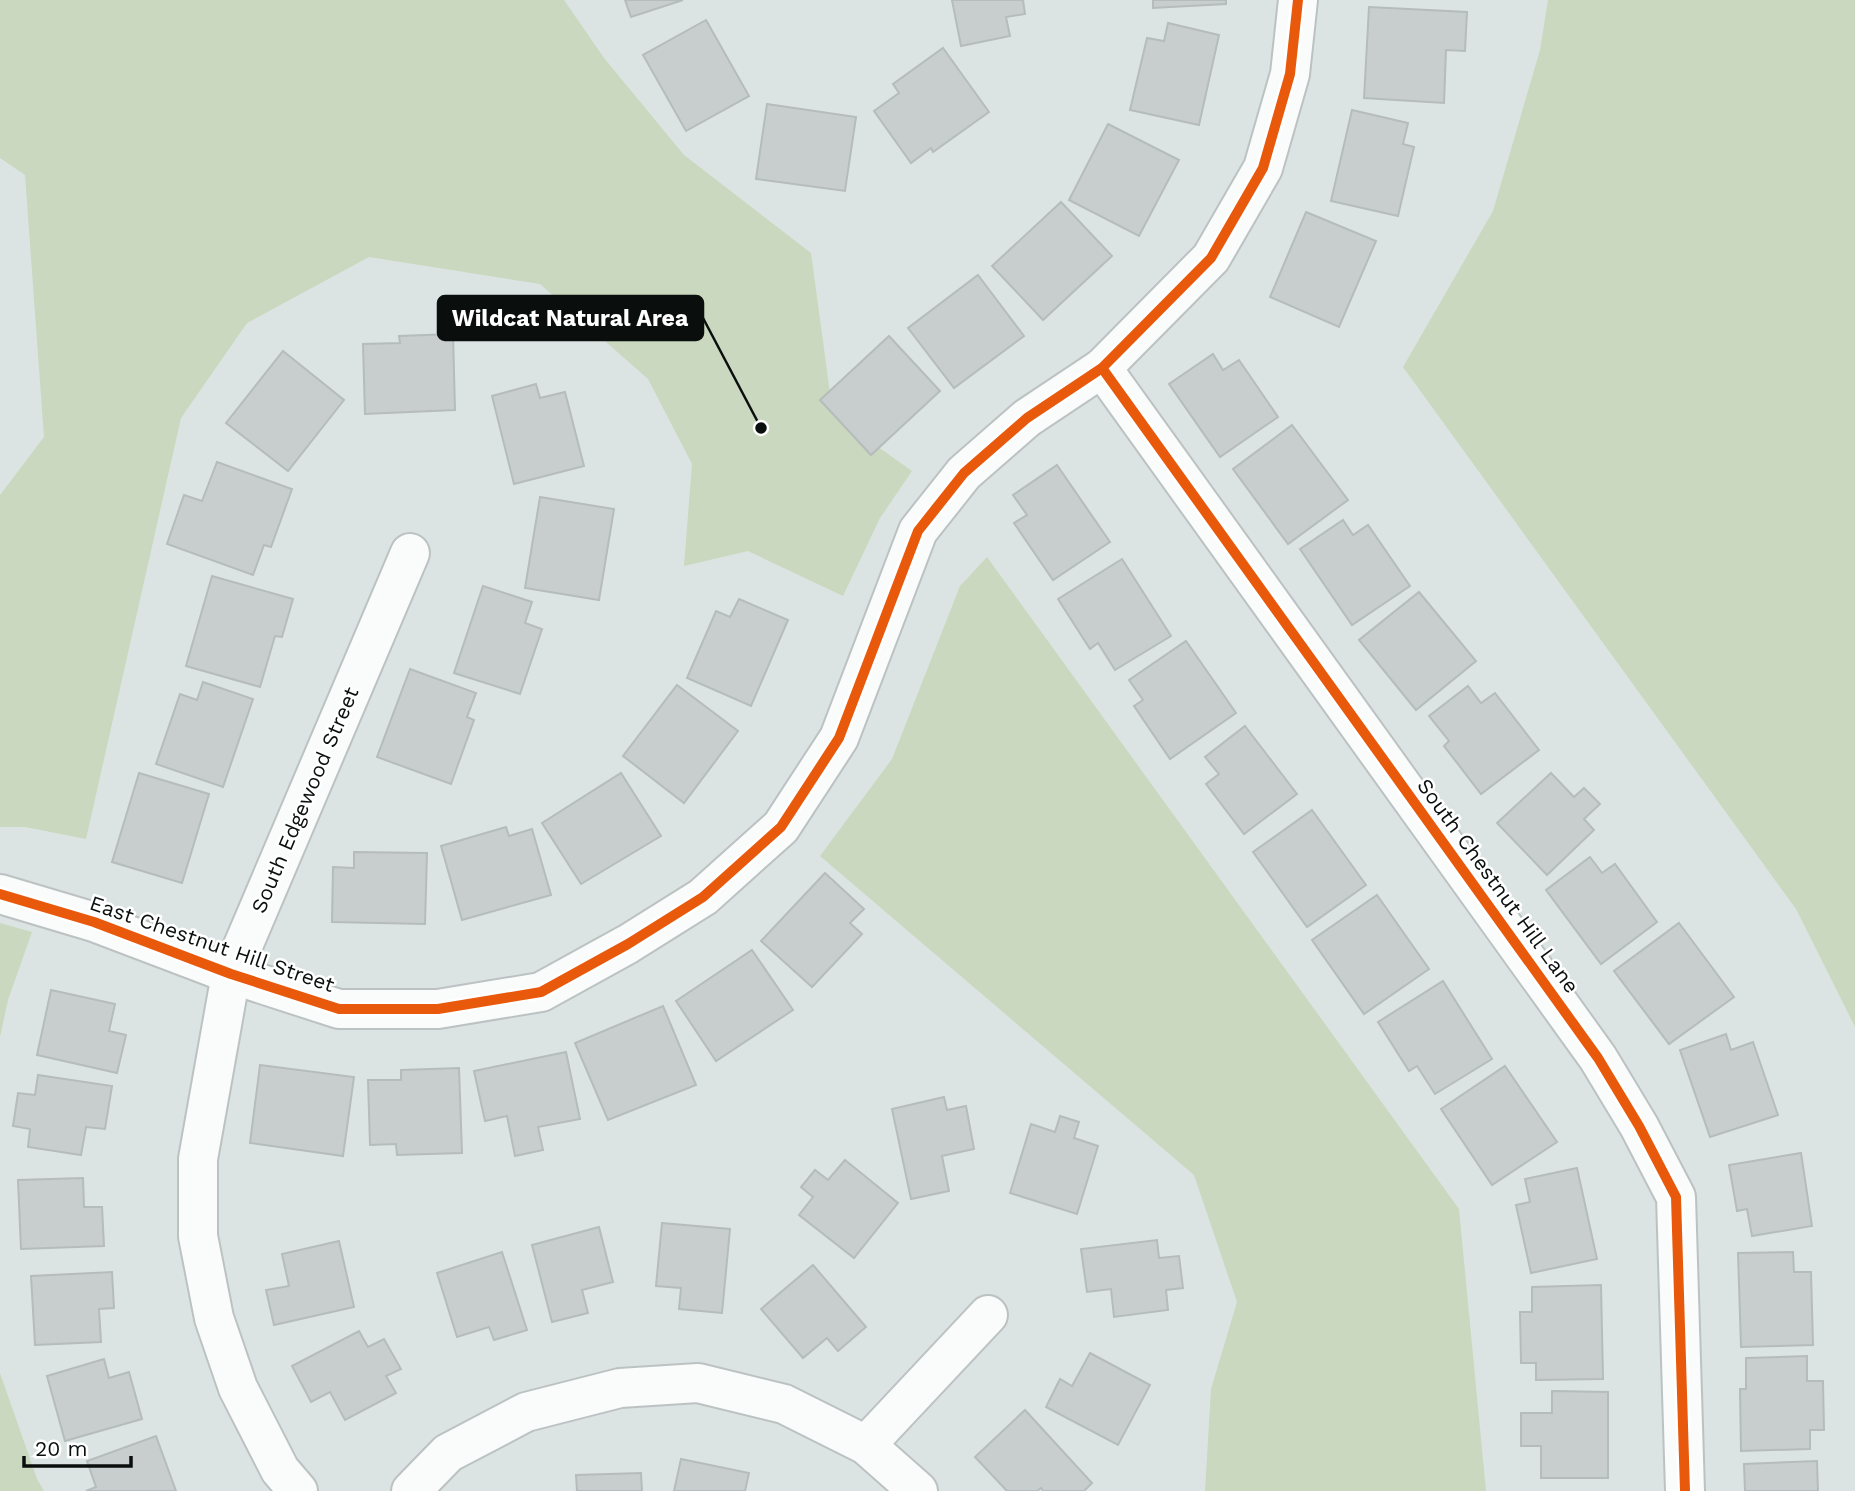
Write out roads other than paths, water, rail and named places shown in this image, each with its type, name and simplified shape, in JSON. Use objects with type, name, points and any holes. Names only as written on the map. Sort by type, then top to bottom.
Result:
[{"type":"street","name":"East Chestnut Hill Street","points":[[0,894],[94,922],[231,974],[339,1009],[438,1009],[541,992],[628,944],[703,897],[781,827],[839,738],[918,531],[964,473],[1027,418],[1101,368],[1211,258],[1263,168],[1290,74],[1298,0]]},
{"type":"street","name":"South Chestnut Hill Lane","points":[[1101,368],[1598,1058],[1639,1126],[1676,1198],[1685,1491]]},
{"type":"street","name":"South Edgewood Street","points":[[298,1491],[280,1470],[237,1388],[214,1318],[198,1236],[198,1159],[231,974],[410,553]]},
{"type":"street","points":[[866,1445],[988,1315]]},
{"type":"street","points":[[411,1491],[448,1453],[526,1412],[620,1388],[698,1383],[784,1404],[866,1445],[918,1491]]},
{"type":"place","name":"Wildcat Natural Area","points":[[761,428]]}]
